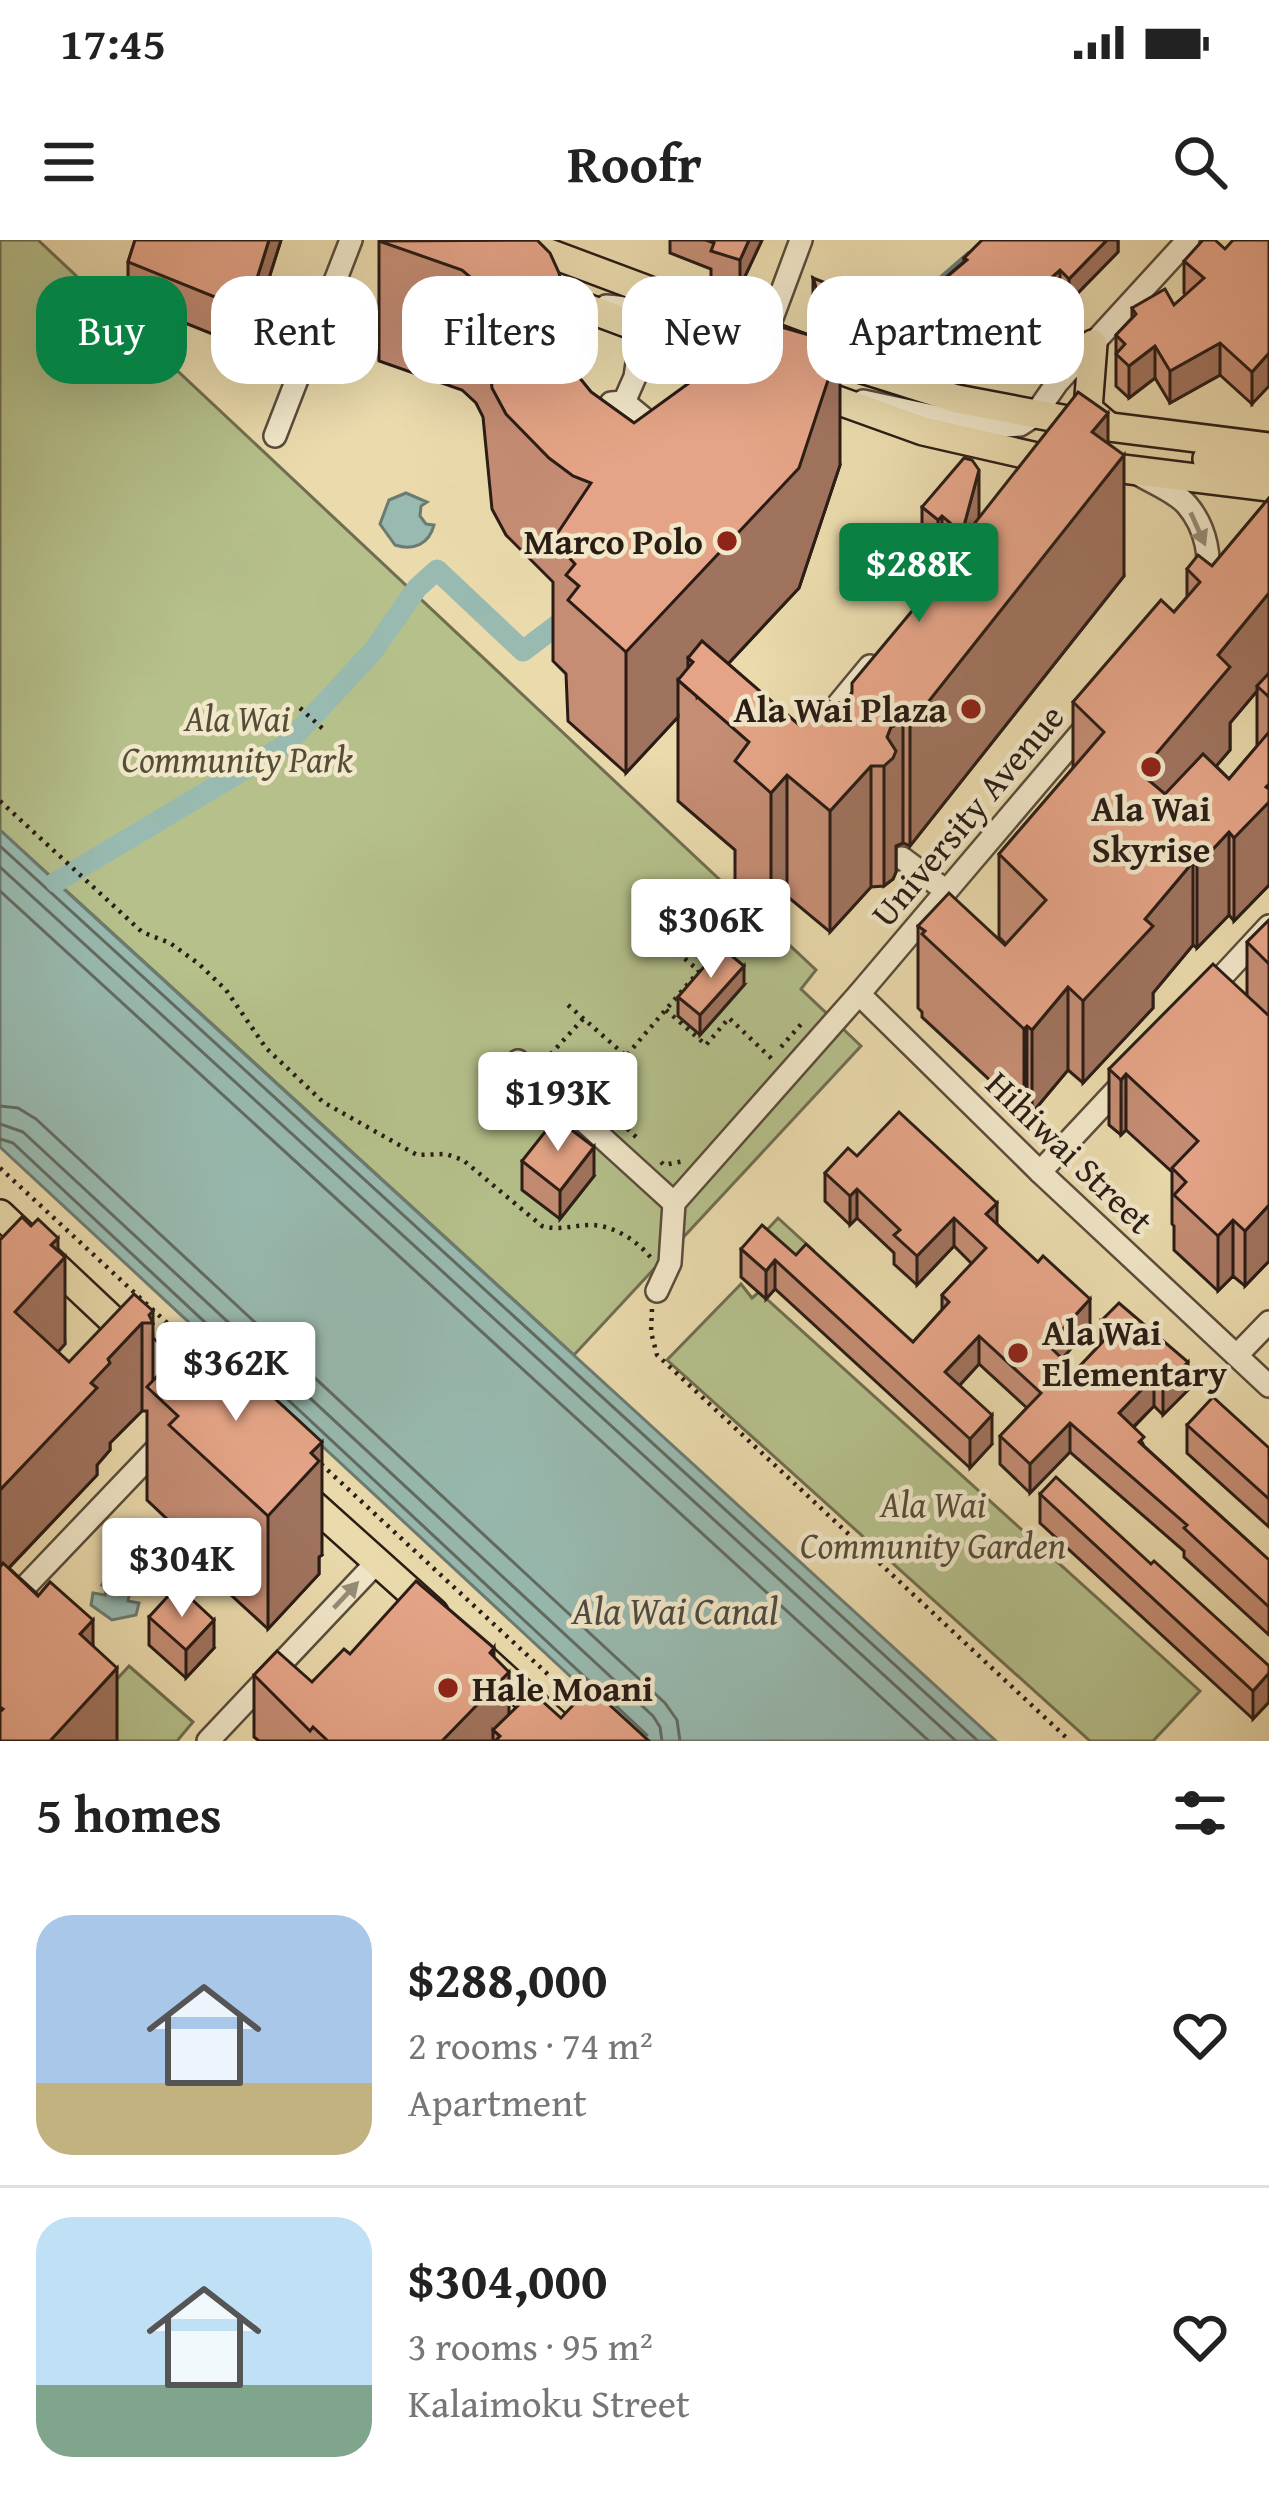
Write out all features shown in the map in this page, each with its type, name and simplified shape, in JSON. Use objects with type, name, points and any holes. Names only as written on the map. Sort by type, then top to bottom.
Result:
[{"type":"main road","points":[[514,240],[622,280]]},
{"type":"main road","points":[[783,340],[957,399],[1034,416],[1269,447]]},
{"type":"main road","points":[[1093,344],[1088,409],[1111,428]]},
{"type":"main road","points":[[783,380],[923,430],[1049,460],[1269,487]]},
{"type":"main road","points":[[1049,460],[1072,451],[1105,448],[1269,466]]},
{"type":"main road","points":[[0,1214],[19,1245],[207,1408]]},
{"type":"main road","points":[[276,1471],[457,1634],[555,1735]]},
{"type":"street","points":[[274,436],[351,240]]},
{"type":"street","points":[[783,287],[801,240]]},
{"type":"street","points":[[791,412],[830,398],[870,400],[996,429],[1020,425],[1034,416],[1057,383],[1188,240]]},
{"type":"street","points":[[783,375],[788,382]]},
{"type":"street","points":[[624,402],[632,384]]},
{"type":"street","points":[[584,409],[624,402],[647,421],[689,424]]},
{"type":"street","points":[[1034,416],[1049,460]]},
{"type":"street","points":[[1138,474],[1186,504],[1201,530],[1210,562],[1206,580],[1188,607],[1229,562]]},
{"type":"street","points":[[802,748],[885,665],[892,640]]},
{"type":"street","name":"University Avenue","points":[[674,1203],[1097,713]]},
{"type":"street","points":[[902,858],[945,890]]},
{"type":"street","points":[[1187,1014],[1269,926]]},
{"type":"street","name":"Hihiwai Street","points":[[859,994],[1269,1386]]},
{"type":"street","points":[[518,1061],[674,1203],[670,1263],[657,1291]]},
{"type":"street","points":[[1040,1172],[1138,1067]]},
{"type":"street","points":[[1238,1355],[1269,1322]]},
{"type":"street","points":[[0,1613],[207,1408]]},
{"type":"street","points":[[208,1741],[377,1562]]},
{"type":"path","points":[[301,708],[323,729]]},
{"type":"path","points":[[0,801],[142,932],[170,943],[199,964],[226,990],[266,1048],[323,1102],[417,1155],[446,1154],[463,1160],[542,1226],[557,1231],[597,1224],[636,1241],[656,1268],[650,1321],[657,1355],[1070,1741]]},
{"type":"path","points":[[626,1056],[699,970],[676,950]]},
{"type":"path","points":[[568,1005],[634,1067],[614,1117]]},
{"type":"path","points":[[666,1010],[706,1045],[729,1018],[772,1058],[802,1023]]},
{"type":"path","points":[[584,1019],[548,1057],[664,1165],[685,1160]]},
{"type":"path","points":[[0,1168],[194,1348]]},
{"type":"path","points":[[314,1459],[584,1706]]},
{"type":"green space","name":"Ala Wai Community Park","points":[[0,240],[38,240],[76,276],[36,276],[36,384],[187,384],[187,380],[816,970],[801,989],[861,1046],[574,1355],[0,830]]},
{"type":"green space","points":[[778,1218],[813,1250],[788,1277],[753,1245]]},
{"type":"green space","name":"Ala Wai Community Garden","points":[[741,1284],[752,1298],[759,1292],[1200,1691],[1153,1741],[1090,1741],[667,1360]]},
{"type":"green space","points":[[129,1666],[193,1722],[177,1741],[115,1741],[85,1714]]},
{"type":"water","points":[[406,493],[427,502],[420,516],[434,525],[424,541],[408,547],[395,545],[380,524],[389,500]]},
{"type":"water","name":"Ala Wai Canal","points":[[0,830],[996,1741],[640,1741],[0,1147]]},
{"type":"water","points":[[120,1572],[134,1584],[135,1592],[130,1592],[128,1601],[139,1603],[136,1615],[112,1620],[91,1605],[93,1593],[105,1595],[107,1586],[102,1585],[107,1576]]},
{"type":"building","points":[[135,240],[269,240],[258,276],[211,276],[211,295],[187,286],[187,276],[163,276],[128,262]]},
{"type":"building","points":[[537,240],[550,253],[560,276],[469,276],[379,241]]},
{"type":"building","points":[[706,240],[749,240],[740,260],[711,251],[714,243]]},
{"type":"building","points":[[982,240],[1107,240],[1072,276],[1060,270],[1053,276],[948,276],[967,260],[964,258]]},
{"type":"building","points":[[1203,240],[1215,240],[1225,249],[1233,240],[1269,240],[1269,353],[1252,372],[1220,343],[1170,371],[1155,346],[1129,366],[1116,354],[1125,344],[1116,335],[1136,314],[1132,308],[1165,289],[1174,305],[1204,278],[1184,261]]},
{"type":"building","points":[[783,327],[807,334],[807,384],[827,384],[799,468],[626,652],[568,600],[579,586],[566,575],[575,564],[553,540],[591,483],[549,458],[506,414],[492,384],[584,384],[634,423],[688,384],[783,384]]},
{"type":"building","points":[[1078,392],[1108,413],[1092,432],[1124,455],[910,725],[903,722],[891,727],[887,737],[896,751],[893,758],[884,766],[871,766],[830,811],[787,775],[771,793],[735,761],[749,742],[678,680],[693,662],[688,658],[702,641],[799,725],[824,698],[844,703],[852,693],[852,683],[922,599],[926,585]]},
{"type":"building","points":[[964,458],[979,470],[962,533],[922,507]]},
{"type":"building","points":[[1269,498],[1269,593],[1218,655],[1230,667],[1140,773],[1165,794],[1203,754],[1229,779],[1269,732],[1269,802],[1234,838],[1229,832],[1197,866],[1193,862],[1145,919],[1153,926],[1083,1001],[1068,987],[1032,1030],[1024,1029],[918,926],[949,893],[1005,945],[1046,900],[999,854],[1104,732],[1073,702],[1161,600],[1174,612],[1200,582],[1187,569],[1198,555],[1212,566]]},
{"type":"building","points":[[1269,673],[1269,697],[1257,686]]},
{"type":"building","points":[[1269,920],[1269,964],[1247,942]]},
{"type":"building","points":[[721,947],[744,966],[700,1015],[678,997]]},
{"type":"building","points":[[1213,964],[1269,1014],[1269,1205],[1245,1231],[1233,1220],[1218,1236],[1174,1195],[1186,1182],[1172,1168],[1198,1141],[1126,1074],[1121,1080],[1109,1069]]},
{"type":"building","points":[[899,1112],[997,1203],[986,1214],[1038,1262],[1043,1256],[1090,1299],[1048,1345],[1075,1371],[1112,1332],[1101,1321],[1119,1303],[1188,1362],[1163,1386],[1154,1377],[1119,1413],[1144,1437],[1139,1442],[1269,1560],[1269,1607],[1184,1528],[1187,1525],[1070,1423],[1030,1464],[1000,1436],[1041,1393],[979,1336],[945,1372],[992,1415],[970,1439],[775,1260],[766,1271],[741,1249],[762,1225],[796,1255],[806,1244],[913,1342],[949,1302],[942,1295],[986,1248],[954,1218],[917,1256],[894,1235],[900,1230],[857,1189],[850,1196],[825,1173],[848,1148],[857,1156]]},
{"type":"building","points":[[556,1118],[594,1147],[560,1191],[522,1161]]},
{"type":"building","points":[[22,1217],[31,1226],[38,1219],[58,1238],[51,1245],[65,1257],[15,1312],[69,1362],[134,1294],[153,1311],[149,1315],[153,1323],[142,1323],[108,1359],[110,1363],[91,1383],[97,1388],[0,1490],[0,1240]]},
{"type":"building","points":[[205,1334],[322,1442],[311,1453],[319,1461],[268,1516],[169,1425],[178,1416],[147,1387],[191,1340],[195,1345]]},
{"type":"building","points":[[1213,1397],[1269,1448],[1269,1499],[1187,1425]]},
{"type":"building","points":[[1056,1477],[1269,1666],[1269,1673],[1253,1691],[1040,1494]]},
{"type":"building","points":[[3,1563],[38,1596],[50,1582],[93,1620],[80,1634],[117,1668],[50,1741],[0,1741]]},
{"type":"building","points":[[416,1581],[494,1648],[490,1653],[509,1672],[442,1741],[328,1741],[313,1727],[310,1731],[254,1675],[277,1651],[312,1682],[344,1649],[350,1654]]},
{"type":"building","points":[[186,1594],[214,1620],[186,1650],[149,1617],[169,1595],[178,1603]]},
{"type":"building","points":[[590,1687],[649,1741],[495,1741],[500,1736],[493,1730],[532,1692],[561,1718]]},
{"type":"waterway","points":[[944,276],[969,254]]},
{"type":"waterway","points":[[56,882],[287,744],[373,651],[417,588],[437,570],[523,651],[572,614]]},
{"type":"place","name":"Marco Polo","points":[[727,541]]},
{"type":"place","name":"Ala Wai Plaza","points":[[971,709]]},
{"type":"place","name":"Ala Wai Skyrise","points":[[1151,767]]},
{"type":"place","name":"Ala Wai Elementary","points":[[1018,1353]]},
{"type":"place","name":"Hale Moani","points":[[448,1688]]}]
